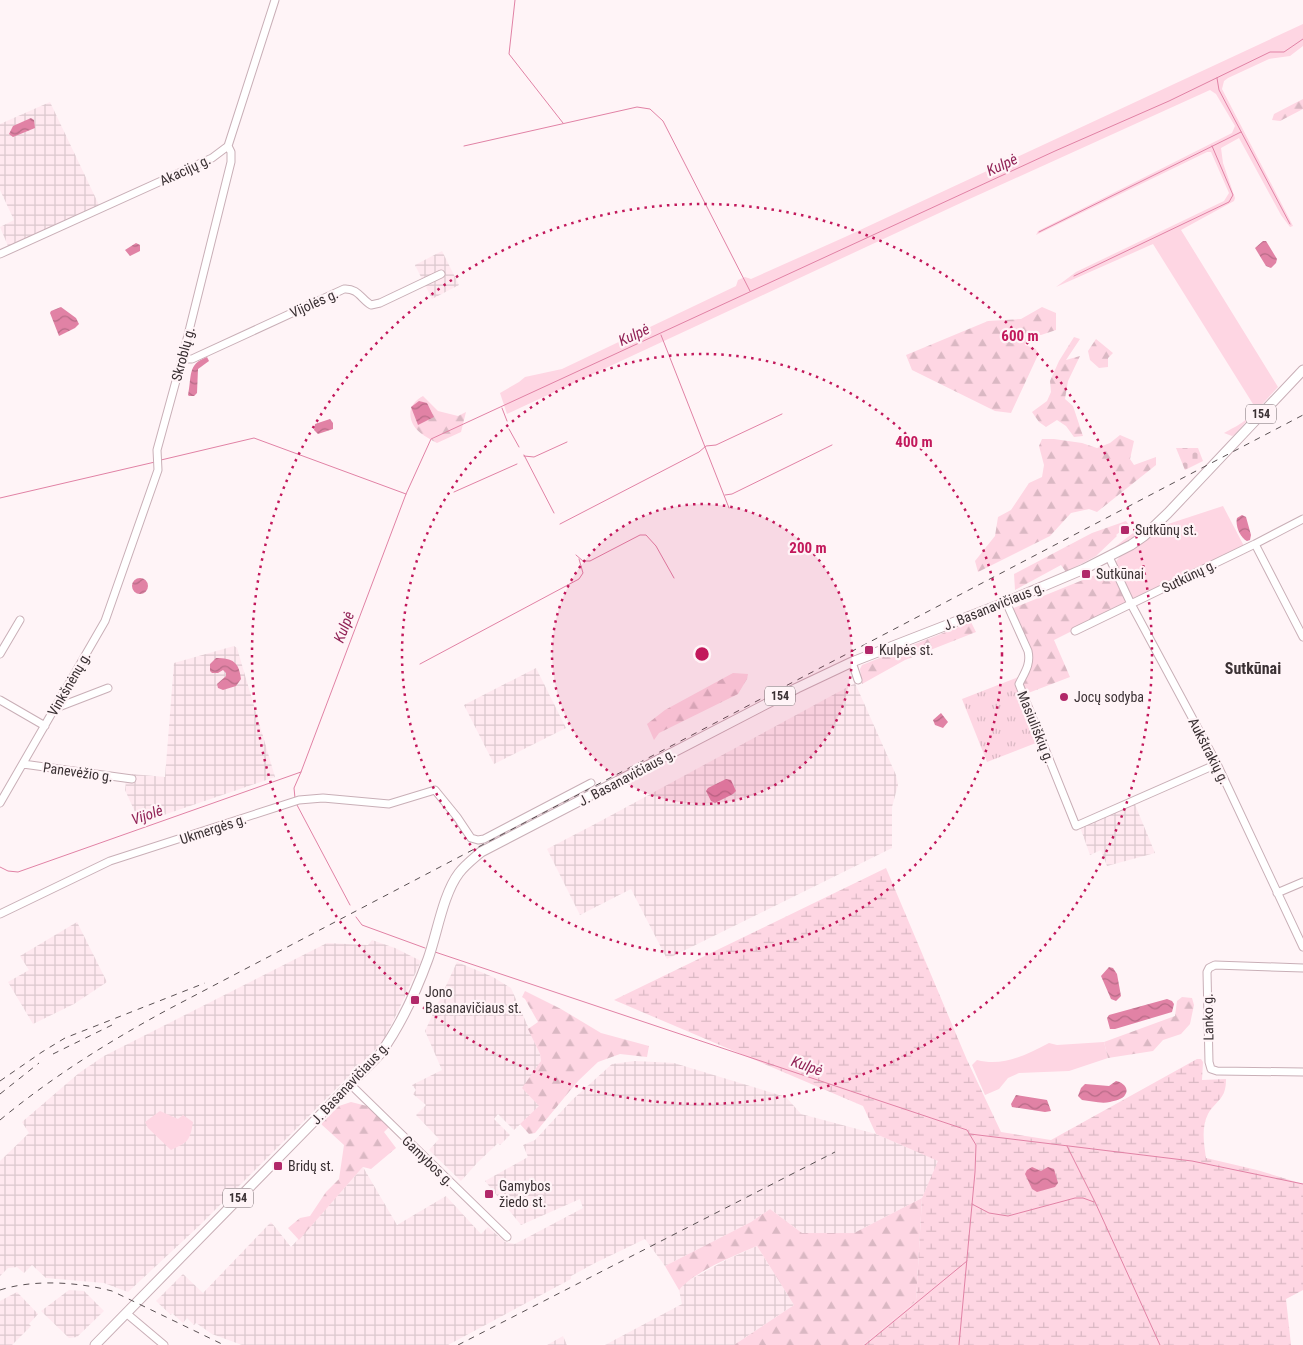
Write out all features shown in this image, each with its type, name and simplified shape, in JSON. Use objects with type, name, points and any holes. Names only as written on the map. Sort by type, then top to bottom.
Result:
[{"type":"main road","name":"J. Basanavičiaus g.","points":[[95,1345],[380,1054],[394,1034],[428,960],[450,890],[457,875],[466,864],[481,852],[797,688],[852,662],[1084,570],[1131,545],[1152,529],[1303,370]]},
{"type":"street","points":[[228,146],[275,0]]},
{"type":"street","name":"Akacijų g.","points":[[0,254],[212,158],[228,146]]},
{"type":"street","name":"Skroblų g.","points":[[126,560],[158,470],[157,450],[182,359],[231,162],[231,152],[228,146]]},
{"type":"street","name":"Vijolės g.","points":[[182,359],[192,358],[344,290],[351,289],[356,291],[364,301],[371,305],[380,304],[441,274]]},
{"type":"street","name":"Sutkūnų g.","points":[[1075,631],[1303,519]]},
{"type":"street","points":[[1255,544],[1303,637]]},
{"type":"street","name":"Aukštrakių g.","points":[[1109,557],[1131,604],[1217,764],[1303,947]]},
{"type":"street","name":"Vinkšnėnų g.","points":[[0,803],[106,620],[126,560]]},
{"type":"street","name":"Masiuliškių g.","points":[[1006,602],[1028,651],[1029,666],[1019,684],[1076,826],[1217,764]]},
{"type":"street","points":[[0,654],[20,620]]},
{"type":"street","points":[[852,662],[858,680]]},
{"type":"street","points":[[55,708],[108,688]]},
{"type":"street","points":[[0,700],[45,726]]},
{"type":"street","name":"Panevėžio g.","points":[[23,764],[132,779]]},
{"type":"street","name":"Ukmergės g.","points":[[0,914],[110,861],[296,801],[323,798],[389,804],[435,790],[471,838],[478,840],[484,839],[591,782]]},
{"type":"street","points":[[1277,892],[1303,882]]},
{"type":"street","name":"Lanko g.","points":[[1303,968],[1215,965],[1209,968],[1207,972],[1209,1062],[1212,1068],[1217,1071],[1303,1072]]},
{"type":"street","name":"Gamybos g.","points":[[350,1084],[507,1237]]},
{"type":"street","points":[[126,1312],[164,1345]]},
{"type":"shaded area","points":[[50,102],[99,205],[8,246],[0,227],[14,220],[0,190],[0,124]]},
{"type":"shaded area","points":[[442,251],[459,285],[432,299],[415,265]]},
{"type":"shaded area","points":[[234,646],[237,648],[275,777],[140,823],[125,790],[126,782],[132,782],[132,774],[165,777],[174,663]]},
{"type":"shaded area","points":[[536,668],[566,728],[494,764],[464,705]]},
{"type":"shaded area","points":[[855,683],[896,775],[898,785],[892,807],[892,848],[667,959],[631,889],[580,915],[547,849]]},
{"type":"shaded area","points":[[1134,802],[1155,853],[1107,866],[1101,850],[1090,855],[1079,824]]},
{"type":"shaded area","points":[[77,922],[107,982],[74,1004],[33,1024],[8,982],[29,970],[20,956]]},
{"type":"shaded area","points":[[372,940],[395,948],[421,961],[382,1043],[199,1226],[128,1292],[104,1283],[46,1278],[32,1265],[24,1273],[17,1267],[8,1268],[0,1276],[0,1161],[29,1133],[22,1122],[79,1073],[104,1056],[327,943],[368,945]]},
{"type":"shaded area","points":[[457,962],[493,977],[511,988],[540,1054],[541,1061],[538,1066],[540,1106],[514,1130],[498,1114],[494,1119],[510,1135],[500,1145],[498,1143],[461,1181],[429,1150],[439,1139],[416,1115],[426,1105],[413,1094],[416,1090],[412,1085],[442,1070],[425,1031]]},
{"type":"shaded area","points":[[635,1061],[674,1063],[786,1097],[801,1114],[876,1134],[939,1161],[922,1198],[854,1233],[802,1233],[770,1209],[751,1222],[665,1266],[645,1239],[595,1263],[571,1276],[571,1279],[448,1345],[242,1345],[212,1334],[196,1323],[194,1325],[187,1318],[183,1323],[156,1301],[183,1274],[203,1293],[271,1222],[291,1247],[363,1167],[397,1225],[446,1196],[481,1234],[488,1227],[505,1242],[515,1244],[583,1208],[580,1199],[521,1225],[485,1181],[528,1157],[523,1145],[535,1140],[572,1100],[612,1064]]},
{"type":"shaded area","points":[[757,1246],[794,1305],[734,1345],[605,1345],[682,1304],[679,1290],[686,1282],[726,1260]]},
{"type":"shaded area","points":[[69,1290],[84,1291],[104,1311],[77,1337],[69,1338],[41,1311]]},
{"type":"shaded area","points":[[17,1292],[38,1314],[29,1324],[31,1326],[12,1345],[0,1345],[0,1301]]},
{"type":"shaded area","points":[[563,1336],[567,1345],[547,1345]]},
{"type":"green space","points":[[1303,24],[1303,46],[1290,56],[1269,59],[1228,78],[1224,81],[1222,89],[1293,226],[1290,227],[1281,215],[1239,138],[1221,148],[1223,163],[1235,198],[1234,201],[1181,230],[1278,387],[1232,436],[1224,433],[1247,418],[1253,404],[1153,244],[1056,287],[1076,272],[1224,201],[1229,193],[1211,152],[1207,152],[1036,235],[1038,231],[1232,133],[1235,126],[1216,94],[1210,90],[965,201],[507,414],[500,393],[525,377],[562,369],[736,286],[738,280],[745,277],[751,279],[845,237]]},
{"type":"green space","points":[[1303,99],[1303,109],[1280,121],[1272,120],[1274,114]]},
{"type":"green space","points":[[1042,307],[1056,313],[1056,330],[1041,335],[1028,334],[1025,345],[1036,349],[1038,355],[1011,413],[995,411],[912,370],[906,355],[988,321],[1021,319]]},
{"type":"green space","points":[[1074,337],[1080,339],[1066,360],[1080,356],[1068,381],[1065,399],[1073,406],[1083,436],[1074,437],[1066,426],[1057,420],[1046,427],[1039,422],[1032,412],[1047,401],[1051,392],[1050,381],[1059,361]]},
{"type":"green space","points":[[1096,339],[1113,353],[1108,358],[1108,367],[1099,368],[1090,360],[1088,351]]},
{"type":"green space","points":[[423,396],[438,411],[458,416],[466,412],[461,432],[437,443],[418,431],[412,422],[410,413],[415,402]]},
{"type":"green space","points":[[1120,435],[1134,441],[1130,459],[1134,465],[1156,457],[1156,465],[1097,512],[1089,509],[1071,513],[1050,536],[978,572],[975,561],[995,536],[998,517],[1011,510],[1029,483],[1042,477],[1044,465],[1039,446],[1042,439],[1082,443],[1097,448],[1110,443]]},
{"type":"green space","points":[[1176,448],[1198,448],[1203,461],[1185,470]]},
{"type":"green space","points":[[1223,506],[1244,546],[1128,603],[1110,569],[1121,555],[1151,535],[1159,527]]},
{"type":"green space","points":[[1126,521],[1129,525],[1116,535],[1096,556],[1066,572],[1061,565],[1015,590],[1014,574],[1092,533]]},
{"type":"green space","points":[[1141,527],[1144,529],[1143,532],[1132,541],[1114,549],[1116,546]]},
{"type":"green space","points":[[1110,569],[1128,603],[1054,640],[1070,677],[1023,695],[1016,678],[1029,669],[1032,659],[1011,609]]},
{"type":"green space","points":[[971,622],[976,632],[905,660],[862,684],[860,669],[862,665]]},
{"type":"green space","points":[[733,673],[748,674],[738,694],[659,733],[654,740],[647,724],[665,710]]},
{"type":"green space","points":[[1016,678],[1041,741],[987,762],[962,699]]},
{"type":"green space","points":[[886,868],[967,1060],[1001,1132],[1051,1140],[1197,1059],[1201,1059],[1203,1062],[1202,1080],[1226,1079],[1223,1095],[1211,1109],[1204,1125],[1206,1158],[1257,1170],[1303,1184],[1303,1290],[1286,1299],[1291,1345],[863,1345],[916,1301],[922,1198],[938,1161],[876,1134],[863,1106],[614,1000]]},
{"type":"green space","points":[[525,991],[561,1009],[601,1033],[649,1046],[647,1057],[620,1054],[598,1062],[578,1081],[535,1133],[529,1134],[520,1124],[539,1106],[522,1088],[541,1061],[540,1054],[528,1029],[538,1022],[522,997]]},
{"type":"green space","points":[[1182,997],[1192,998],[1194,1005],[1190,1024],[1181,1034],[1163,1040],[1153,1051],[1108,1058],[1104,1042],[1175,1016],[1177,1001]]},
{"type":"green space","points":[[1104,1042],[1108,1058],[1069,1071],[1019,1073],[1008,1078],[999,1089],[985,1095],[972,1065],[977,1060],[996,1062],[1014,1059],[1049,1043],[1057,1045]]},
{"type":"green space","points":[[351,1102],[367,1106],[391,1125],[384,1132],[396,1148],[371,1169],[363,1167],[299,1240],[288,1228],[300,1218],[310,1216],[326,1192],[339,1179],[344,1145],[321,1124],[339,1106]]},
{"type":"green space","points":[[160,1111],[178,1119],[183,1115],[193,1122],[191,1133],[187,1140],[171,1150],[148,1128],[145,1122]]},
{"type":"green space","points":[[922,1198],[916,1301],[863,1345],[734,1345],[794,1305],[757,1246],[705,1270],[679,1290],[665,1266],[751,1222],[770,1209],[802,1233],[854,1233]]},
{"type":"water","points":[[31,118],[34,120],[35,128],[13,137],[9,134],[13,126]]},
{"type":"water","points":[[1263,241],[1266,241],[1277,259],[1271,268],[1266,266],[1255,248]]},
{"type":"water","points":[[136,243],[140,245],[140,251],[130,256],[125,250]]},
{"type":"water","points":[[61,307],[76,318],[79,324],[59,336],[50,313]]},
{"type":"water","points":[[207,357],[209,361],[198,369],[197,393],[194,396],[189,396],[190,377],[193,367],[196,363]]},
{"type":"water","points":[[419,401],[427,403],[434,417],[418,425],[411,407]]},
{"type":"water","points":[[330,419],[333,423],[333,429],[318,434],[314,430],[315,424]]},
{"type":"water","points":[[1242,515],[1246,517],[1251,535],[1250,540],[1247,541],[1240,534],[1237,524],[1237,518]]},
{"type":"water","points":[[137,578],[143,578],[148,583],[146,592],[137,594],[132,589],[132,583]]},
{"type":"water","points":[[216,658],[231,660],[237,665],[241,679],[236,686],[223,690],[218,688],[217,684],[226,676],[226,673],[223,670],[218,673],[210,671],[210,664]]},
{"type":"water","points":[[941,713],[948,722],[943,728],[935,725],[933,720]]},
{"type":"water","points":[[726,779],[731,780],[736,791],[715,803],[711,801],[706,791],[708,788]]},
{"type":"water","points":[[1109,967],[1113,968],[1117,974],[1121,996],[1116,1001],[1111,999],[1101,976]]},
{"type":"water","points":[[1167,999],[1174,1004],[1172,1012],[1110,1029],[1107,1018],[1109,1015]]},
{"type":"water","points":[[1116,1081],[1123,1084],[1127,1090],[1124,1096],[1118,1100],[1100,1103],[1082,1100],[1078,1096],[1085,1084],[1109,1086]]},
{"type":"water","points":[[1016,1095],[1047,1100],[1051,1111],[1045,1112],[1012,1107],[1011,1104]]},
{"type":"water","points":[[1032,1167],[1041,1171],[1048,1167],[1054,1169],[1058,1183],[1055,1187],[1037,1192],[1032,1189],[1025,1174]]},
{"type":"waterway","points":[[515,0],[509,54],[563,123]]},
{"type":"waterway","name":"Kulpė","points":[[295,798],[294,788],[406,494],[431,439],[1055,151],[1169,101],[1270,52],[1284,52],[1303,39]]},
{"type":"waterway","points":[[1217,78],[1219,90],[1290,224]]},
{"type":"waterway","points":[[464,146],[637,107],[650,109],[663,121],[750,291]]},
{"type":"waterway","points":[[1039,232],[1241,132]]},
{"type":"waterway","points":[[1074,276],[1229,202],[1233,195],[1212,146]]},
{"type":"waterway","points":[[661,335],[729,508]]},
{"type":"waterway","points":[[502,408],[507,421]]},
{"type":"waterway","points":[[560,524],[699,452],[706,446],[716,445],[782,414]]},
{"type":"waterway","points":[[509,429],[519,447]]},
{"type":"waterway","points":[[161,460],[254,438],[406,494]]},
{"type":"waterway","points":[[524,456],[534,457],[567,442]]},
{"type":"waterway","points":[[725,495],[732,494],[832,445]]},
{"type":"waterway","points":[[524,455],[554,513]]},
{"type":"waterway","points":[[0,498],[155,462]]},
{"type":"waterway","points":[[454,492],[517,464]]},
{"type":"waterway","points":[[576,555],[583,561],[590,561],[640,535],[646,535],[656,546],[674,578]]},
{"type":"waterway","points":[[420,664],[579,579],[583,573],[579,559]]},
{"type":"waterway","name":"Vijolė","points":[[0,867],[8,871],[18,872],[301,772]]},
{"type":"waterway","name":"Kulpė","points":[[297,805],[350,905]]},
{"type":"waterway","name":"Kulpė","points":[[356,917],[362,925],[425,948]]},
{"type":"waterway","name":"Kulpė","points":[[435,952],[967,1130],[976,1145],[975,1172],[959,1345]]},
{"type":"waterway","points":[[970,1134],[1192,1161],[1303,1184]]},
{"type":"waterway","points":[[1067,1146],[1095,1202],[1160,1345]]},
{"type":"waterway","points":[[972,1204],[989,1213],[1008,1216],[1075,1198],[1083,1198],[1094,1202]]},
{"type":"waterway","points":[[865,1345],[967,1261]]},
{"type":"railway","points":[[0,1120],[40,1089],[81,1061],[167,1010],[1303,415]]},
{"type":"railway","points":[[0,1081],[65,1038],[205,983]]},
{"type":"railway","points":[[53,1054],[112,1025]]},
{"type":"railway","points":[[0,1094],[39,1063]]},
{"type":"railway","points":[[458,1345],[835,1152]]},
{"type":"railway","points":[[0,1290],[27,1284],[56,1283],[112,1291],[224,1345]]},
{"type":"place","name":"Sutkūnų st.","points":[[1125,530]]},
{"type":"place","name":"Sutkūnai","points":[[1086,574]]},
{"type":"place","name":"Kulpės st.","points":[[869,650]]},
{"type":"place","name":"Jocų sodyba","points":[[1064,697]]},
{"type":"place","name":"Jono Basanavičiaus st.","points":[[415,1000]]},
{"type":"place","name":"Bridų st.","points":[[278,1166]]},
{"type":"place","name":"Gamybos žiedo st.","points":[[489,1194]]},
{"type":"district","name":"Sutkūnai","points":[[1253,668]]}]
